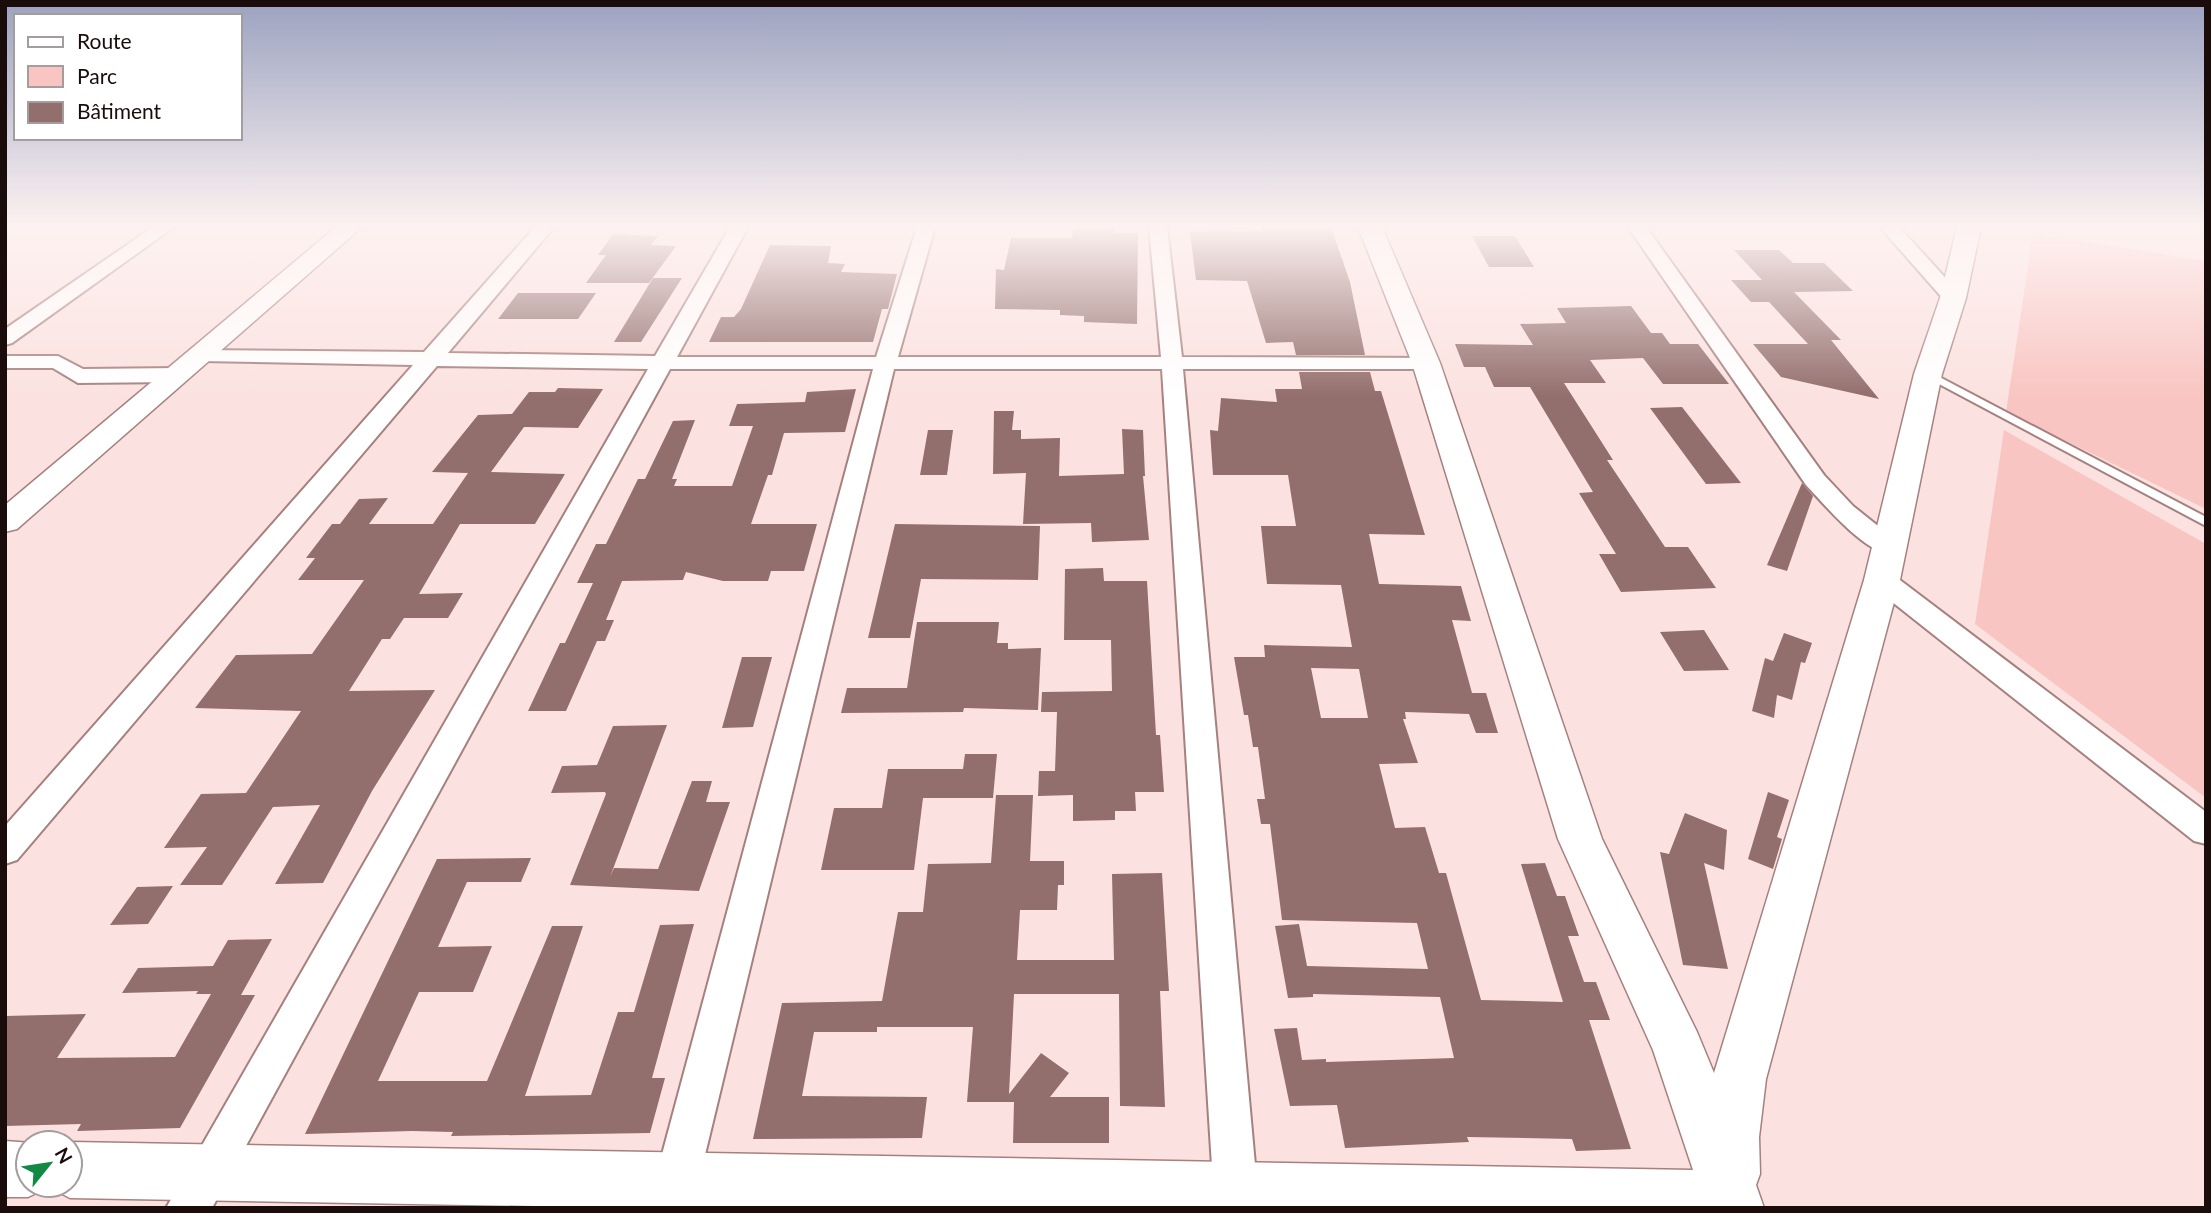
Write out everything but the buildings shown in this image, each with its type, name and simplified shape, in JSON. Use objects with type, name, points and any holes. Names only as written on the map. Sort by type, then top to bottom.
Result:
[{"type":"street","points":[[5,339],[84,284]]},
{"type":"street","points":[[5,522],[284,284]]},
{"type":"street","points":[[5,850],[496,284]]},
{"type":"street","points":[[198,1190],[707,284]]},
{"type":"street","points":[[674,1193],[886,363],[909,284]]},
{"type":"street","points":[[1164,284],[1237,1199]]},
{"type":"street","points":[[1393,284],[1426,363],[1580,839],[1679,1049],[1742,1205]]},
{"type":"street","points":[[1677,284],[1815,481],[1844,511],[1885,564],[2206,831]]},
{"type":"street","points":[[1941,284],[1954,298]]},
{"type":"street","points":[[1742,1205],[1731,1137],[1739,1079],[1885,564],[1928,374],[1957,284]]},
{"type":"street","points":[[201,355],[663,363],[1426,363]]},
{"type":"street","points":[[5,362],[58,362],[78,376],[177,375]]},
{"type":"street","points":[[84,1172],[198,1190],[1237,1199],[1614,1195],[1742,1205]]},
{"type":"lane","points":[[1928,374],[2206,522]]},
{"type":"green space","points":[[2025,284],[2206,284],[2206,509],[2006,412]]},
{"type":"green space","points":[[2004,430],[2206,544],[2206,798],[1975,624]]}]
